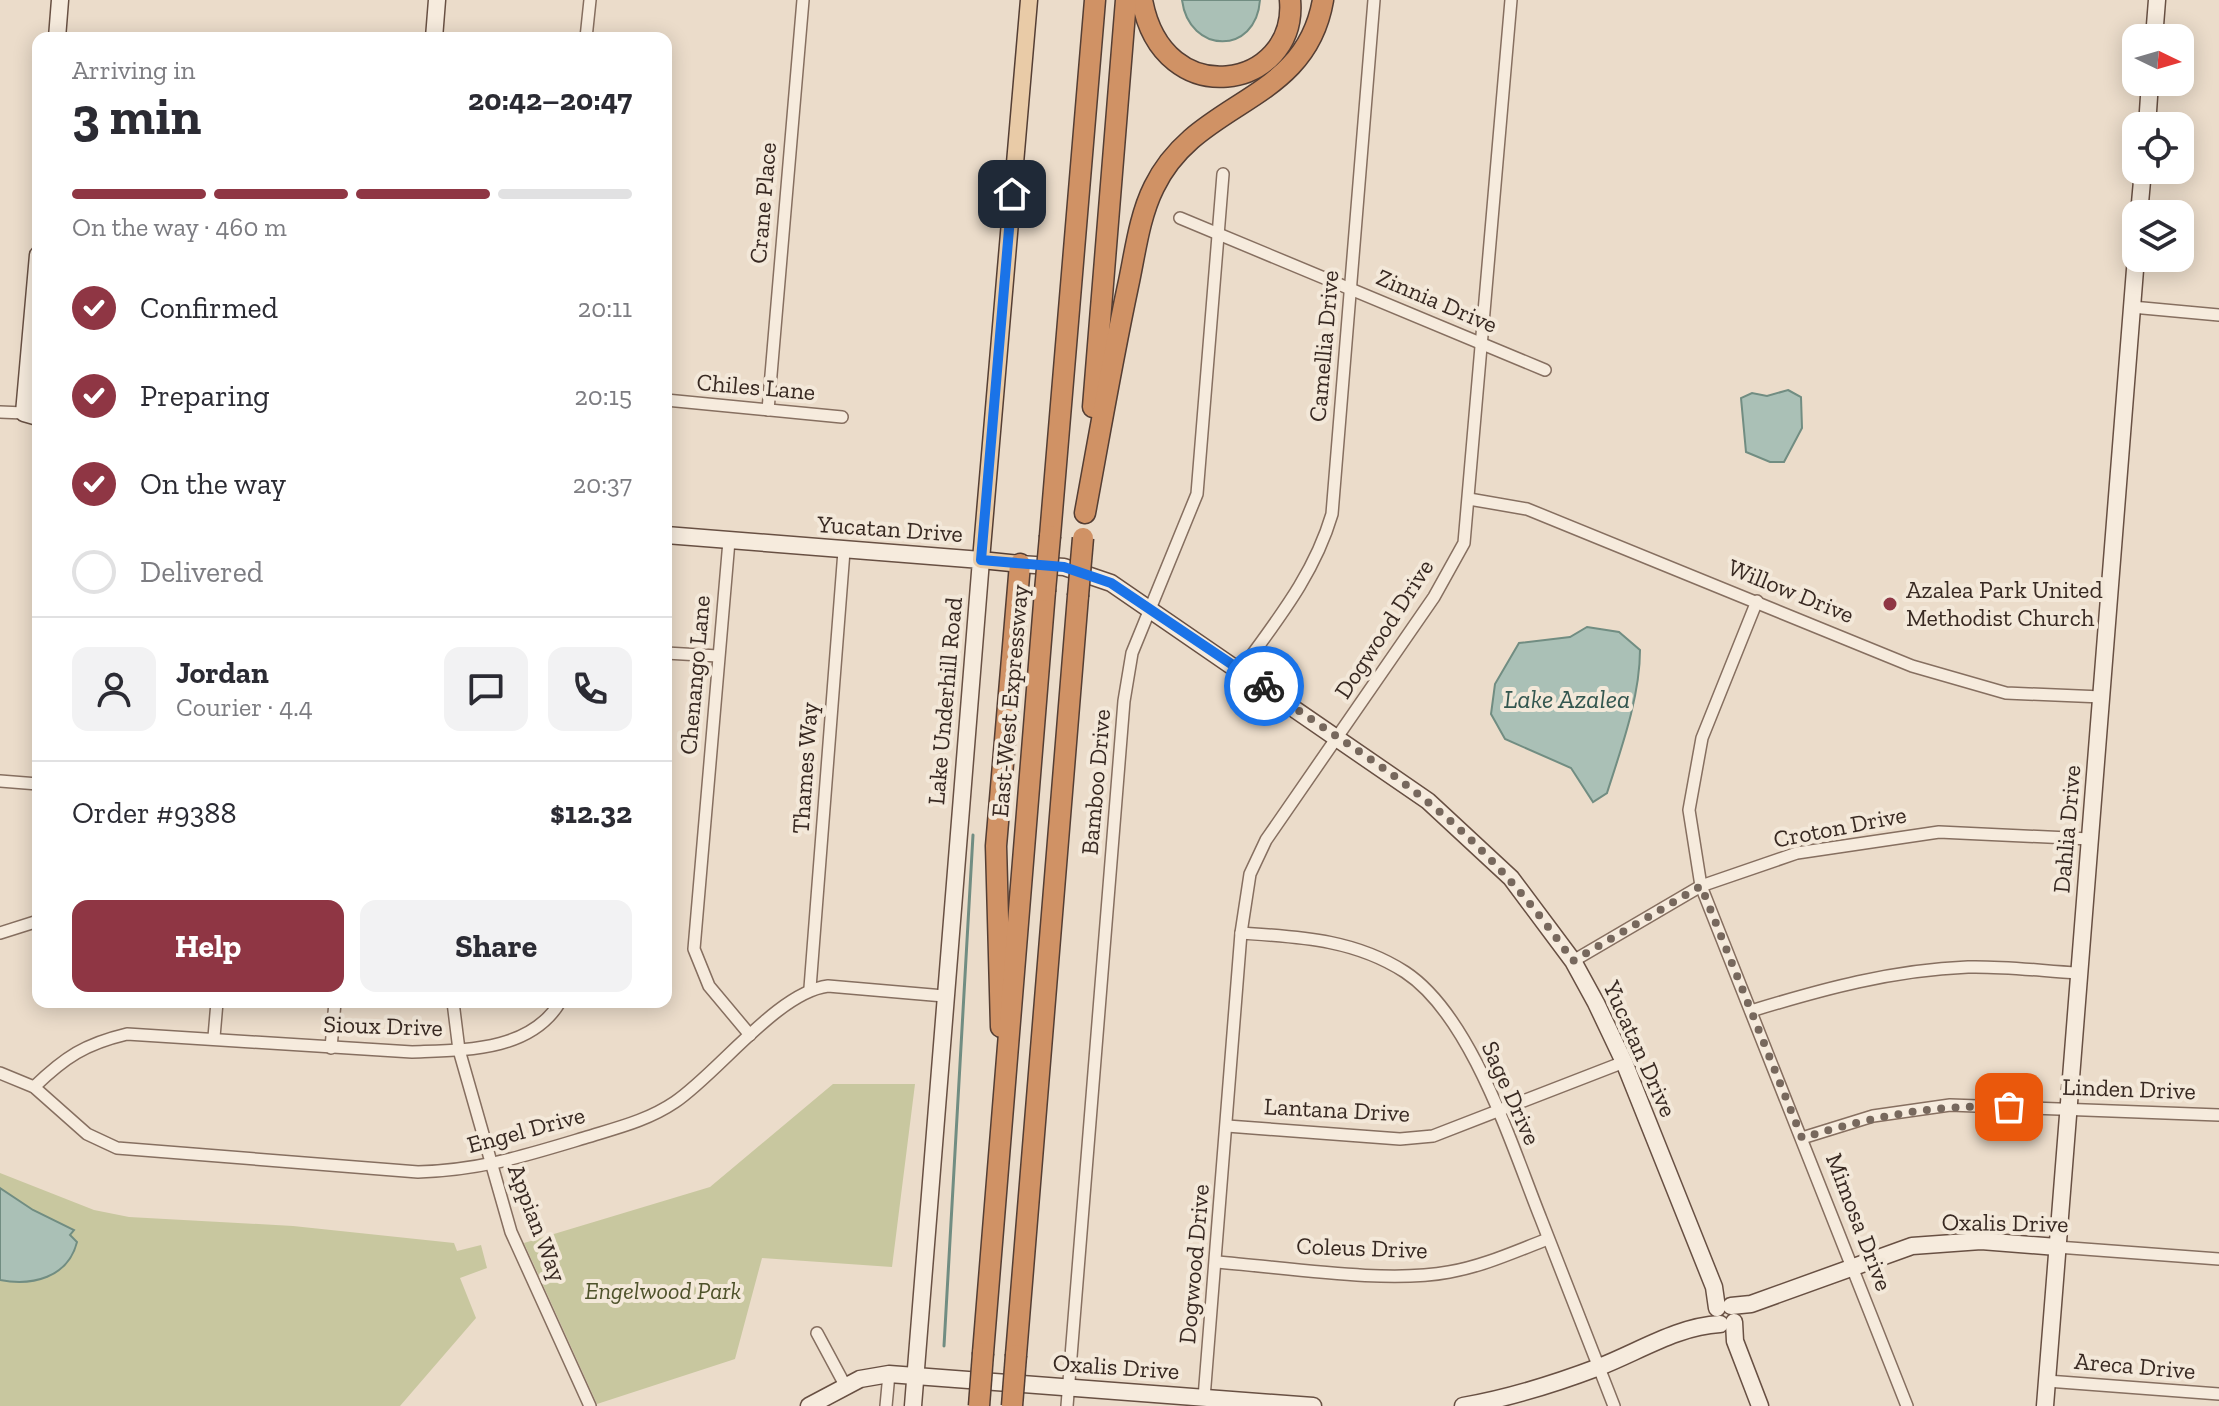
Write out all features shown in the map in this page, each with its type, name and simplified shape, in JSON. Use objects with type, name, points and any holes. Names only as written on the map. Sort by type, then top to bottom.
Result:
[{"type":"highway","name":"East-West Expressway","points":[[979,1406],[1095,0]]},
{"type":"highway","points":[[1012,1406],[1126,0]]},
{"type":"highway","points":[[1142,0],[1154,37],[1166,55],[1183,69],[1224,77],[1247,72],[1279,46],[1288,26],[1290,0]]},
{"type":"highway","points":[[1085,513],[1123,308],[1143,218],[1154,187],[1170,161],[1201,129],[1270,85],[1298,62],[1314,35],[1323,0]]},
{"type":"highway","points":[[1007,1075],[999,1011],[996,846],[1020,564]]},
{"type":"main road","name":"Lake Underhill Road","points":[[981,560],[1029,0]]},
{"type":"main road","name":"Yucatan Drive","points":[[981,560],[1020,564]]},
{"type":"street","points":[[57,32],[60,0]]},
{"type":"street","points":[[434,32],[437,0]]},
{"type":"street","points":[[587,32],[590,0]]},
{"type":"street","name":"Crane Place","points":[[768,410],[803,0]]},
{"type":"street","name":"Camellia Drive","points":[[1241,670],[1305,582],[1323,546],[1332,514],[1374,0]]},
{"type":"street","name":"Dogwood Drive","points":[[1204,1398],[1241,933],[1250,874],[1266,840],[1434,597],[1464,543],[1511,0]]},
{"type":"street","points":[[2155,24],[2157,0]]},
{"type":"street","name":"Bamboo Drive","points":[[1067,1406],[1124,701],[1132,653],[1197,494],[1223,174]]},
{"type":"street","name":"Zinnia Drive","points":[[1180,218],[1545,370]]},
{"type":"street","name":"Dahlia Drive","points":[[2045,1406],[2135,272]]},
{"type":"street","points":[[2132,307],[2219,315]]},
{"type":"street","points":[[0,412],[31,415],[32,392]]},
{"type":"street","name":"Chiles Lane","points":[[672,401],[842,417]]},
{"type":"street","name":"Willow Drive","points":[[1469,499],[1527,509],[1912,666],[1954,680],[2006,693],[2102,697]]},
{"type":"street","name":"Yucatan Drive","points":[[672,536],[981,560]]},
{"type":"street","name":"Chenango Lane","points":[[729,541],[694,949],[709,986],[750,1035]]},
{"type":"street","name":"Thames Way","points":[[810,988],[844,551]]},
{"type":"street","name":"Lake Underhill Road","points":[[913,1406],[981,560]]},
{"type":"street","name":"Yucatan Drive","points":[[1020,564],[1087,572],[1111,583],[1428,801],[1511,878],[1573,961],[1624,1062],[1760,1406]]},
{"type":"street","name":"Mimosa Drive","points":[[1757,601],[1702,738],[1689,810],[1701,886],[1907,1406]]},
{"type":"street","points":[[672,653],[718,656]]},
{"type":"street","points":[[0,781],[32,784]]},
{"type":"street","name":"Croton Drive","points":[[1573,961],[1701,886],[1797,853],[1939,832],[2090,839]]},
{"type":"street","points":[[0,933],[32,923]]},
{"type":"street","name":"Sage Drive","points":[[1241,933],[1318,939],[1346,946],[1407,973],[1440,1007],[1469,1050],[1498,1111],[1614,1406]]},
{"type":"street","points":[[1751,1011],[1844,982],[1919,971],[1970,967],[2078,973]]},
{"type":"street","points":[[810,988],[828,986],[944,996]]},
{"type":"street","name":"Engel Drive","points":[[0,1073],[34,1087],[87,1134],[117,1148],[418,1172],[491,1166],[651,1117],[683,1096],[750,1035],[810,988]]},
{"type":"street","points":[[214,1037],[216,1008]]},
{"type":"street","points":[[331,1048],[334,1008]]},
{"type":"street","name":"Appian Way","points":[[454,1008],[459,1050],[511,1232],[590,1406]]},
{"type":"street","name":"Sioux Drive","points":[[34,1087],[65,1057],[99,1041],[127,1034],[214,1037],[412,1052],[459,1050],[513,1041],[553,1008]]},
{"type":"street","name":"Lantana Drive","points":[[1227,1126],[1400,1139],[1433,1136],[1624,1062]]},
{"type":"street","name":"Linden Drive","points":[[1802,1138],[1873,1116],[1950,1105],[2219,1115]]},
{"type":"street","name":"Coleus Drive","points":[[1216,1262],[1373,1273],[1447,1273],[1482,1264],[1548,1239]]},
{"type":"street","name":"Oxalis Drive","points":[[1725,1315],[1912,1246],[1981,1241],[2219,1259]]},
{"type":"street","points":[[1463,1406],[1510,1398],[1599,1367],[1725,1315]]},
{"type":"street","points":[[817,1333],[846,1387]]},
{"type":"street","points":[[886,1406],[889,1374]]},
{"type":"street","name":"Oxalis Drive","points":[[809,1406],[871,1375],[889,1374],[1313,1406]]},
{"type":"street","name":"Areca Drive","points":[[2047,1381],[2219,1394]]},
{"type":"green space","name":"Engelwood Park","points":[[833,1084],[915,1084],[892,1267],[762,1258],[735,1359],[597,1404],[524,1243],[710,1187]]},
{"type":"green space","points":[[0,1173],[94,1210],[129,1217],[293,1226],[454,1243],[457,1251],[481,1245],[487,1268],[460,1278],[476,1318],[400,1406],[0,1406]]},
{"type":"water","points":[[1182,0],[1260,0],[1256,18],[1247,31],[1235,39],[1222,41],[1197,31],[1187,18]]},
{"type":"water","points":[[1788,390],[1801,397],[1802,428],[1784,462],[1770,462],[1746,452],[1741,398],[1752,393],[1767,396]]},
{"type":"water","name":"Lake Azalea","points":[[1587,627],[1619,632],[1640,650],[1633,704],[1618,759],[1607,793],[1593,802],[1571,768],[1505,739],[1491,714],[1495,684],[1519,643],[1570,637]]},
{"type":"water","points":[[0,1188],[33,1210],[74,1230],[70,1235],[77,1242],[66,1264],[57,1271],[47,1277],[24,1282],[0,1280]]},
{"type":"waterway","points":[[944,1346],[973,835]]},
{"type":"way so far","points":[[1264,686],[1428,801],[1470,838],[1511,878],[1573,961],[1701,886],[1802,1138],[1873,1116],[1950,1105],[2009,1107]]},
{"type":"place","name":"Azalea Park United Methodist Church","points":[[1890,604]]},
{"type":"route","points":[[1012,194],[981,560],[1087,572],[1143,603],[1264,686]]}]
